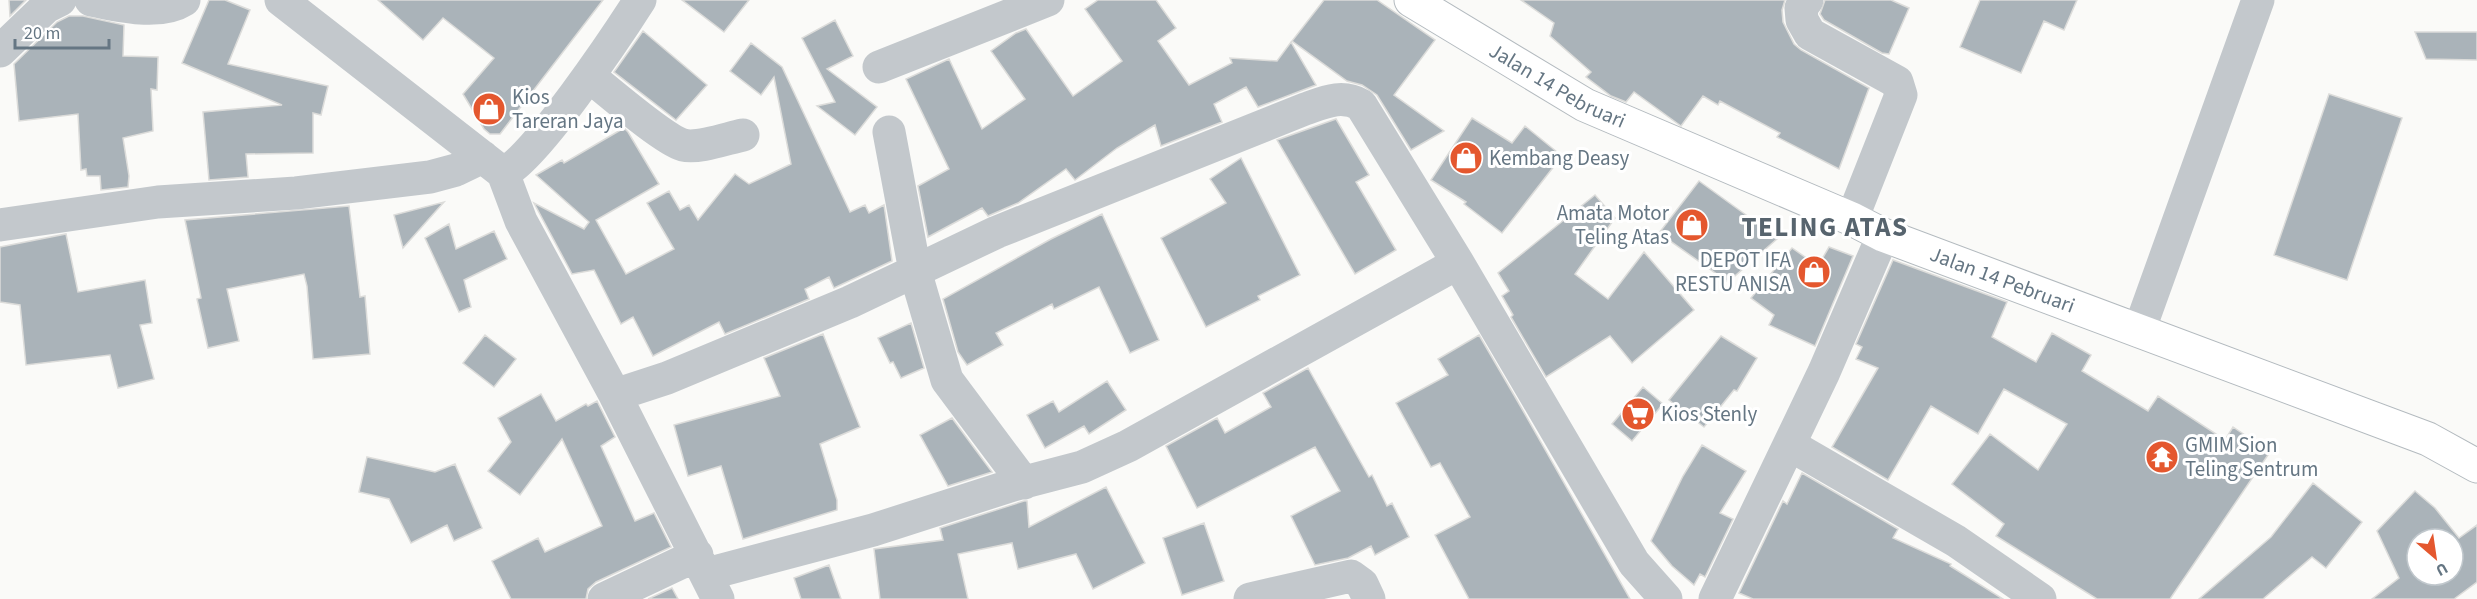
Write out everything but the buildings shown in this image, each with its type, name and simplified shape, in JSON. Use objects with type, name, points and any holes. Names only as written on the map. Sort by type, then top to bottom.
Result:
[{"type":"main road","name":"Jalan 14 Pebruari","points":[[1411,0],[1585,105],[1852,219],[1883,235],[2428,439],[2477,466]]},
{"type":"street","points":[[0,51],[46,8],[60,0]]},
{"type":"street","points":[[91,0],[126,7],[158,8],[184,0]]},
{"type":"street","points":[[281,0],[493,165],[708,576]]},
{"type":"street","points":[[0,225],[159,202],[296,193],[430,177],[456,170],[493,165],[512,170],[532,149],[589,76],[640,0]]},
{"type":"street","points":[[879,67],[1048,0]]},
{"type":"street","points":[[1807,0],[1801,8],[1802,20],[1810,34],[1897,82],[1900,90],[1901,95],[1852,219]]},
{"type":"street","points":[[2139,331],[2258,0]]},
{"type":"street","points":[[589,76],[664,134],[683,145],[743,135]]},
{"type":"street","points":[[615,395],[667,378],[850,302],[998,232],[1294,113],[1335,99],[1350,99],[1361,105],[1458,263],[1635,563],[1666,599]]},
{"type":"street","points":[[889,132],[915,271],[947,381],[1024,483]]},
{"type":"street","points":[[1715,599],[1824,372],[1883,235]]},
{"type":"street","points":[[604,599],[708,576],[1082,468],[1458,263]]},
{"type":"street","points":[[1790,445],[1956,541],[2040,599]]},
{"type":"street","points":[[1250,599],[1352,576],[1362,584],[1369,599]]},
{"type":"place","name":"Kios Tareran Jaya","points":[[489,109]]},
{"type":"place","name":"Kembang Deasy","points":[[1466,158]]},
{"type":"place","name":"Amata Motor Teling Atas","points":[[1692,225]]},
{"type":"place","name":"DEPOT IFA RESTU ANISA","points":[[1814,272]]},
{"type":"place","name":"Kios Stenly","points":[[1638,414]]},
{"type":"place","name":"GMIM Sion Teling Sentrum","points":[[2162,457]]},
{"type":"district","name":"TELING ATAS","points":[[1825,227]]}]
